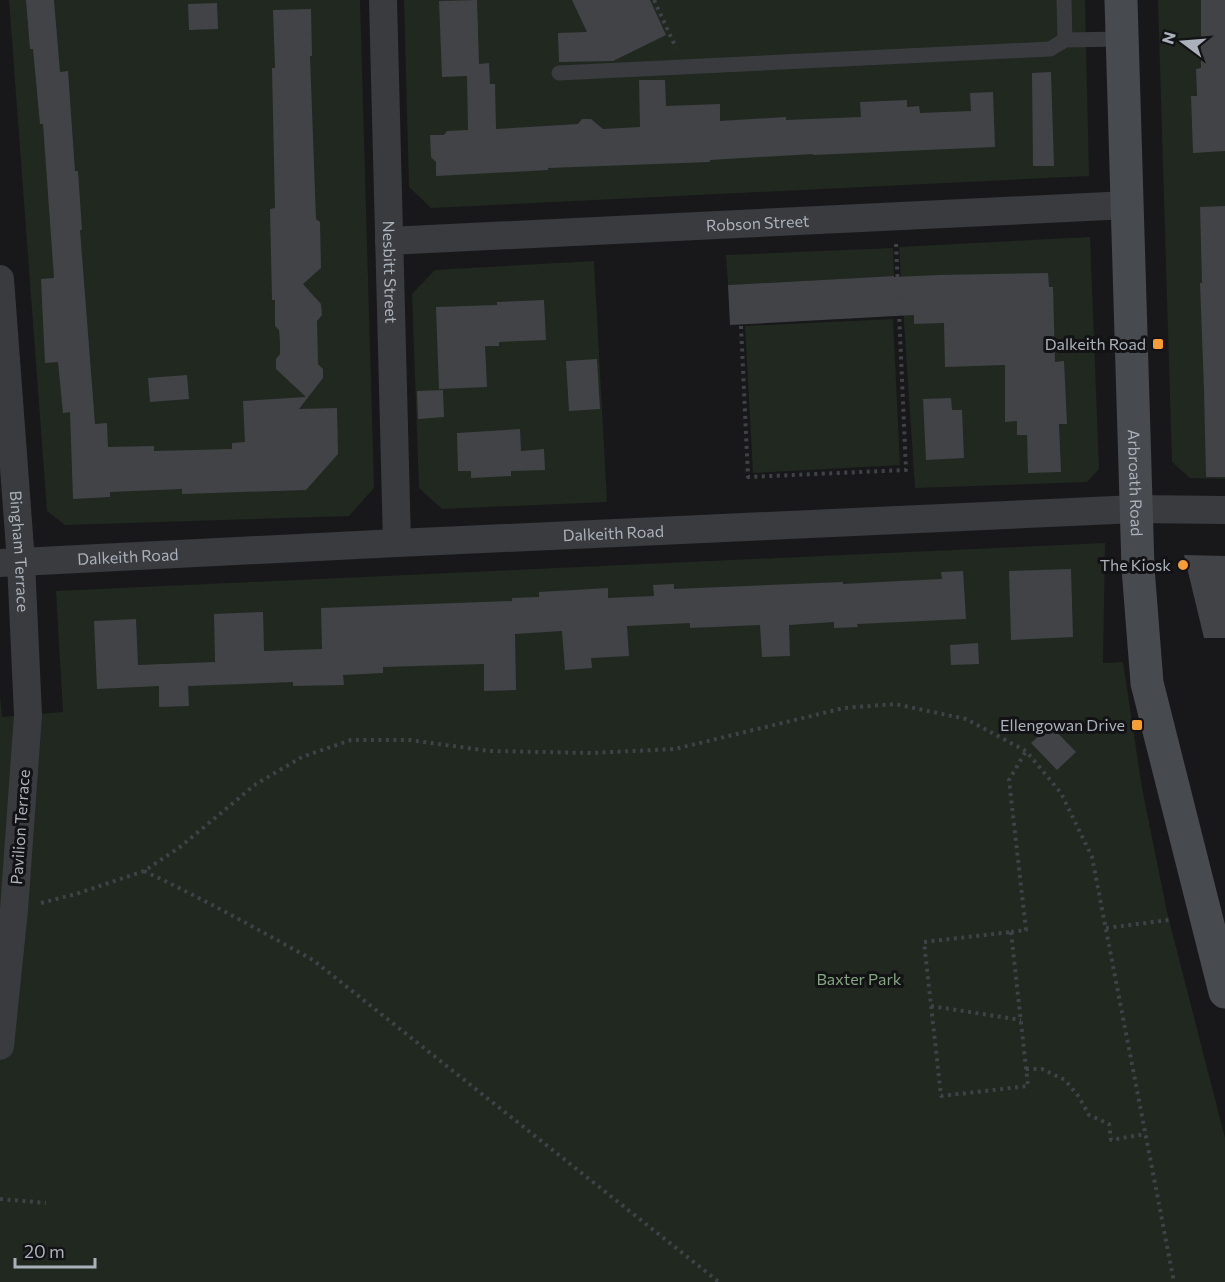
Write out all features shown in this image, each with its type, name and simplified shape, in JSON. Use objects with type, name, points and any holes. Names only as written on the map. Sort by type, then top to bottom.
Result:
[{"type":"main road","name":"Arbroath Road","points":[[1121,0],[1138,568],[1147,682],[1225,992]]},
{"type":"street","name":"Nesbitt Street","points":[[383,0],[397,543]]},
{"type":"street","name":"Robson Street","points":[[389,241],[1128,206]]},
{"type":"street","name":"Bingham Terrace","points":[[0,279],[11,562],[28,715]]},
{"type":"street","name":"Dalkeith Road","points":[[11,562],[1136,509],[1225,510]]},
{"type":"street","name":"Pavilion Terrace","points":[[0,1046],[14,910],[28,715]]},
{"type":"lane","points":[[1064,0],[1065,40]]},
{"type":"lane","points":[[559,73],[1050,49],[1065,40],[1123,39]]},
{"type":"path","points":[[654,0],[685,67]]},
{"type":"path","points":[[741,326],[748,477],[906,470],[894,216]]},
{"type":"path","points":[[14,910],[76,894],[144,872],[180,847],[256,784],[302,757],[351,740],[409,740],[490,751],[591,753],[675,749],[844,708],[895,704],[966,719],[1026,752],[1061,793],[1092,857],[1174,1282]]},
{"type":"path","points":[[1011,932],[1028,1086],[941,1096],[924,942],[1026,930],[1009,780],[1026,752]]},
{"type":"path","points":[[144,872],[238,918],[313,960],[719,1282]]},
{"type":"path","points":[[1106,928],[1169,920]]},
{"type":"path","points":[[931,1006],[1021,1020]]},
{"type":"path","points":[[1026,1069],[1042,1069],[1065,1080],[1079,1097],[1089,1115],[1109,1124],[1111,1140],[1146,1134]]},
{"type":"path","points":[[0,1199],[46,1203]]},
{"type":"green space","points":[[9,0],[360,0],[374,488],[349,516],[65,525],[47,511]]},
{"type":"green space","points":[[404,0],[1085,0],[1089,176],[431,208],[409,187]]},
{"type":"green space","points":[[1158,0],[1225,0],[1225,479],[1190,478],[1172,462]]},
{"type":"green space","points":[[1090,237],[1099,469],[1087,482],[915,488],[899,247]]},
{"type":"green space","points":[[893,248],[894,276],[728,285],[726,255]]},
{"type":"green space","points":[[594,261],[607,502],[442,509],[419,488],[412,294],[435,270]]},
{"type":"green space","points":[[893,319],[900,465],[753,473],[745,326]]},
{"type":"green space","name":"Baxter Park","points":[[1105,543],[1103,663],[1123,662],[1142,788],[1167,912],[1225,1138],[1225,1282],[0,1282],[0,696],[2,717],[63,712],[56,591]]},
{"type":"building","points":[[26,0],[54,0],[60,72],[68,71],[75,171],[78,171],[82,230],[80,230],[95,424],[107,423],[108,447],[154,446],[154,451],[232,449],[232,443],[245,442],[243,401],[306,397],[276,369],[280,342],[279,330],[275,326],[275,300],[272,300],[270,209],[275,208],[273,10],[311,9],[312,56],[310,56],[316,219],[320,222],[321,268],[303,284],[321,304],[322,315],[317,321],[318,364],[323,369],[323,378],[299,409],[337,408],[338,454],[306,490],[182,494],[182,489],[110,492],[110,497],[73,499],[70,412],[63,413],[58,362],[45,363],[41,279],[54,278],[43,124],[40,124]]},
{"type":"building","points":[[477,0],[479,64],[489,63],[490,84],[495,84],[496,129],[578,124],[582,119],[591,119],[603,129],[640,127],[639,80],[665,80],[666,106],[720,104],[720,121],[786,117],[786,120],[861,117],[860,102],[907,100],[907,107],[919,106],[920,113],[971,111],[970,93],[993,92],[995,147],[813,154],[710,160],[710,162],[548,168],[548,170],[436,176],[436,162],[431,157],[430,135],[444,135],[447,131],[468,130],[467,76],[442,77],[439,1]]},
{"type":"building","points":[[572,0],[650,0],[666,35],[613,61],[559,62],[558,33],[587,32]]},
{"type":"building","points":[[1201,0],[1225,0],[1225,151],[1193,153],[1191,96],[1197,96],[1196,69],[1201,68]]},
{"type":"building","points":[[217,3],[218,29],[189,30],[188,4]]},
{"type":"building","points":[[1051,72],[1054,166],[1033,166],[1032,73]]},
{"type":"building","points":[[1225,206],[1225,477],[1206,477],[1200,207]]},
{"type":"building","points":[[1048,273],[1049,287],[1053,287],[1055,362],[1064,361],[1067,424],[1059,424],[1061,472],[1028,473],[1027,435],[1017,435],[1017,421],[1005,422],[1005,365],[945,367],[944,323],[914,324],[914,315],[730,325],[728,285],[894,276]]},
{"type":"building","points":[[544,300],[546,340],[499,342],[499,346],[485,346],[487,387],[439,389],[436,307],[497,305],[497,302]]},
{"type":"building","points":[[597,359],[600,409],[569,411],[566,361]]},
{"type":"building","points":[[187,375],[189,399],[150,402],[148,378]]},
{"type":"building","points":[[443,390],[444,417],[418,419],[417,391]]},
{"type":"building","points":[[951,398],[952,410],[962,410],[964,458],[926,460],[923,399]]},
{"type":"building","points":[[520,429],[521,451],[544,449],[545,470],[511,471],[511,476],[471,478],[471,471],[458,471],[457,433]]},
{"type":"building","points":[[1184,555],[1225,556],[1225,638],[1204,638]]},
{"type":"building","points":[[1071,569],[1073,637],[1011,640],[1009,571]]},
{"type":"building","points":[[963,571],[966,619],[857,624],[858,627],[834,628],[834,622],[789,625],[790,656],[762,657],[760,625],[690,628],[690,623],[627,626],[629,656],[591,658],[592,668],[565,670],[562,631],[515,634],[516,690],[484,691],[484,664],[383,667],[383,673],[343,675],[344,685],[293,686],[293,682],[188,686],[189,706],[159,707],[159,686],[97,689],[94,621],[136,619],[138,665],[215,662],[214,614],[263,612],[264,651],[322,649],[321,608],[512,601],[512,598],[539,597],[539,592],[608,588],[608,598],[654,596],[653,585],[674,584],[674,589],[843,582],[843,584],[942,579],[941,572]]},
{"type":"building","points":[[978,643],[979,664],[951,665],[950,645]]},
{"type":"building","points":[[1050,725],[1076,752],[1057,770],[1031,743]]},
{"type":"place","name":"Dalkeith Road","points":[[1158,344]]},
{"type":"place","name":"The Kiosk","points":[[1183,565]]},
{"type":"place","name":"Ellengowan Drive","points":[[1137,725]]}]
